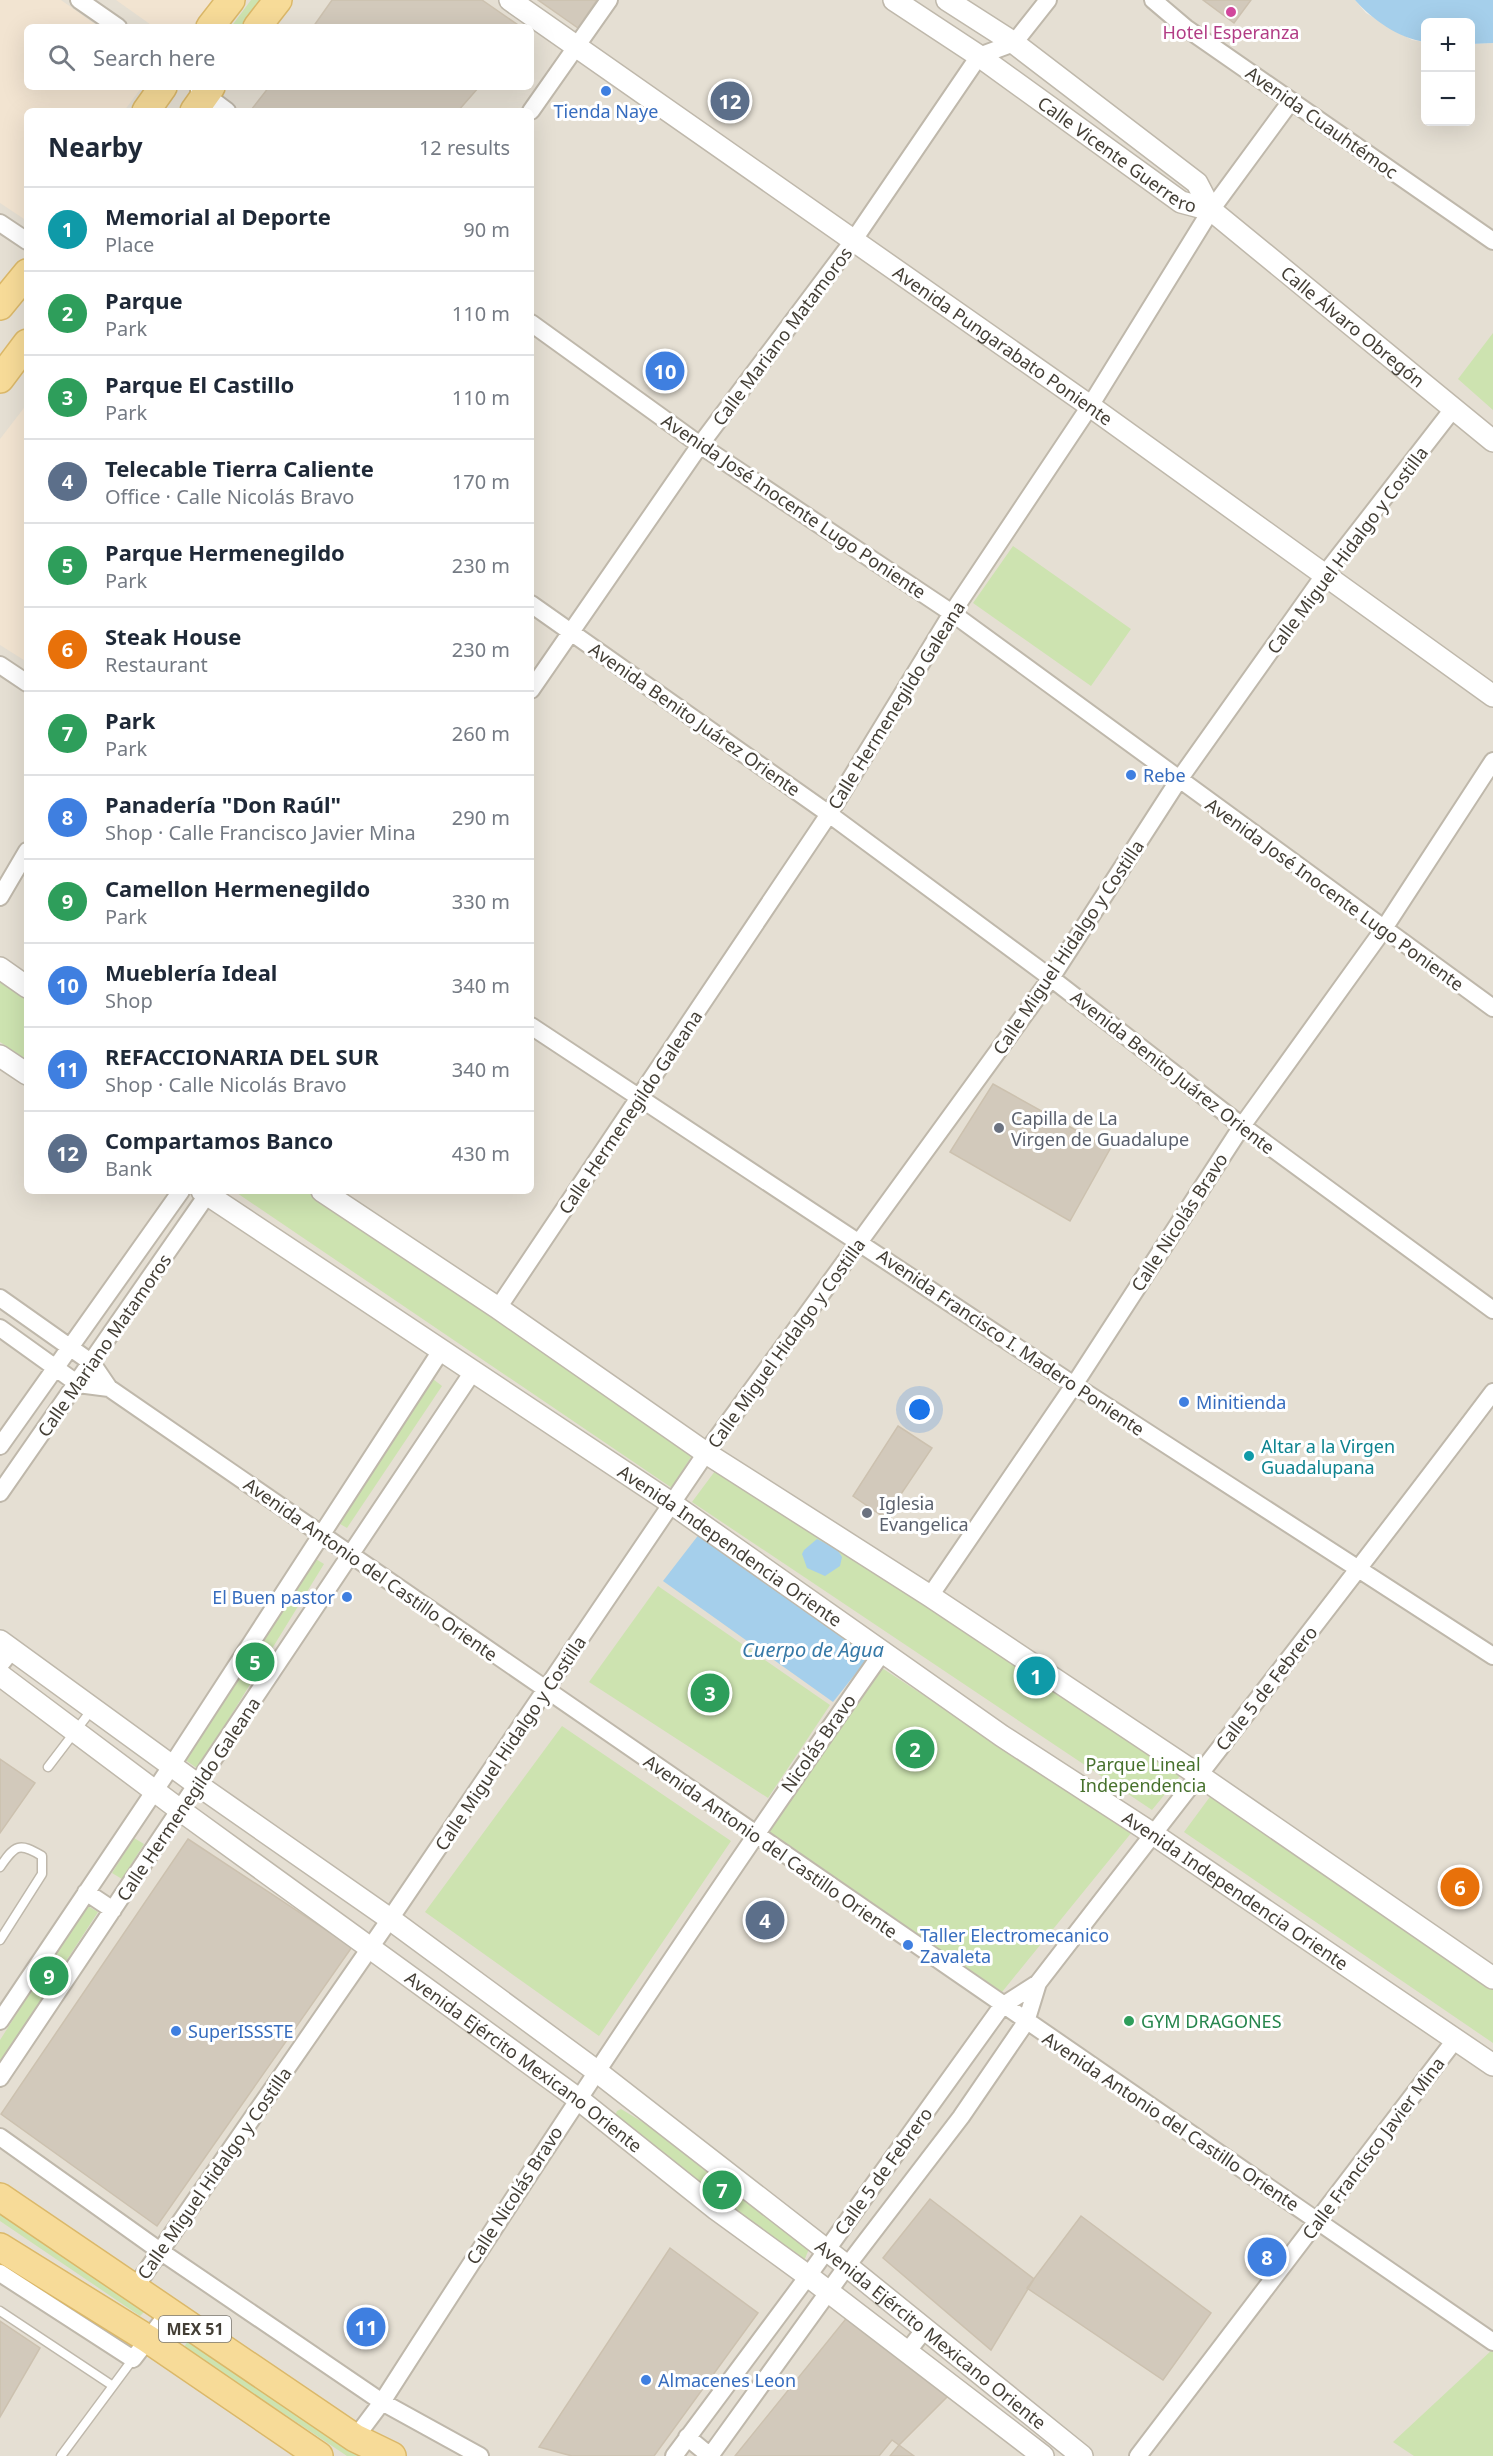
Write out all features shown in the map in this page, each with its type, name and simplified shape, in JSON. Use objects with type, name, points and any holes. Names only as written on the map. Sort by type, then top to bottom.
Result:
[{"type":"main road","points":[[212,24],[231,0]]},
{"type":"main road","points":[[259,24],[278,0]]},
{"type":"main road","points":[[148,108],[161,90]]},
{"type":"main road","points":[[0,306],[24,277]]},
{"type":"main road","points":[[0,379],[24,347]]},
{"type":"main road","name":"MEX 51","points":[[0,2197],[355,2438],[393,2456]]},
{"type":"main road","name":"MEX 51","points":[[0,2247],[140,2349],[319,2456]]},
{"type":"street","points":[[79,0],[114,24]]},
{"type":"street","name":"Avenida Pungarabato Poniente","points":[[510,0],[1090,405],[1493,696]]},
{"type":"street","points":[[533,108],[575,45],[609,0]]},
{"type":"street","name":"Calle Vicente Guerrero","points":[[894,0],[979,56],[1181,202],[1211,210]]},
{"type":"street","name":"Calle Vicente Guerrero","points":[[946,0],[1014,43],[1197,183],[1211,210]]},
{"type":"street","points":[[979,56],[1014,43],[1048,0]]},
{"type":"street","name":"Avenida Cuauhtémoc","points":[[1154,0],[1186,28],[1493,241]]},
{"type":"street","name":"Calle Mariano Matamoros","points":[[534,686],[700,445],[853,241],[979,56]]},
{"type":"street","points":[[201,95],[223,108]]},
{"type":"street","name":"Calle Hermenegildo Galeana","points":[[498,1308],[829,814],[952,613],[1090,405],[1211,210],[1290,101]]},
{"type":"street","name":"Calle Álvaro Obregón","points":[[1211,210],[1493,441]]},
{"type":"street","points":[[0,222],[24,239]]},
{"type":"street","name":"Avenida José Inocente Lugo Poniente","points":[[534,325],[700,445],[952,613],[1383,930],[1493,1008]]},
{"type":"street","name":"Calle Miguel Hidalgo y Costilla","points":[[134,2289],[390,1919],[671,1503],[1051,978],[1179,780],[1325,574],[1453,409]]},
{"type":"street","name":"Avenida Benito Juárez Oriente","points":[[534,606],[829,814],[1051,978],[1242,1126],[1493,1310]]},
{"type":"street","points":[[0,665],[24,681]]},
{"type":"street","name":"Calle Nicolás Bravo","points":[[930,1596],[1074,1385],[1242,1126],[1383,930],[1493,761]]},
{"type":"street","points":[[0,897],[24,856]]},
{"type":"street","points":[[0,968],[24,985]]},
{"type":"street","name":"Avenida Francisco I. Madero Poniente","points":[[534,1028],[861,1242],[1074,1385],[1493,1656]]},
{"type":"street","points":[[0,1056],[24,1072]]},
{"type":"street","name":"Calle Mariano Matamoros","points":[[0,1446],[57,1369],[179,1194]]},
{"type":"street","name":"Calle Mariano Matamoros","points":[[0,1493],[78,1384],[204,1194]]},
{"type":"street","name":"Avenida Independencia Oriente","points":[[207,1194],[442,1348],[671,1503],[1002,1736],[1153,1834],[1493,2065]]},
{"type":"street","points":[[327,1194],[498,1308],[706,1454],[930,1596],[1197,1774],[1493,1978]]},
{"type":"street","name":"Avenida Antonio del Castillo Oriente","points":[[0,1298],[92,1363],[108,1388],[1002,2006],[1493,2342]]},
{"type":"street","name":"Avenida Antonio del Castillo Oriente","points":[[0,1328],[78,1384],[108,1388]]},
{"type":"street","name":"Calle Hermenegildo Galeana","points":[[0,2021],[172,1765],[442,1348]]},
{"type":"street","name":"Calle Hermenegildo Galeana","points":[[0,2078],[474,1370]]},
{"type":"street","name":"Calle 5 de Febrero","points":[[674,2456],[808,2276],[1002,2006],[1038,1983],[1197,1774],[1359,1571],[1493,1392]]},
{"type":"street","name":"Avenida Ejército Mexicano Oriente","points":[[4,1652],[93,1708],[198,1785],[390,1919],[595,2070],[847,2266],[1082,2456]]},
{"type":"street","name":"Nicolás Bravo","points":[[754,1834],[882,1653]]},
{"type":"street","name":"Avenida Ejército Mexicano Oriente","points":[[0,1675],[180,1810],[577,2097],[716,2209],[808,2276],[1043,2456]]},
{"type":"street","name":"Calle Nicolás Bravo","points":[[355,2438],[381,2402],[577,2097],[754,1834]]},
{"type":"street","points":[[86,1892],[113,1910]]},
{"type":"street","name":"Calle 5 de Febrero","points":[[710,2456],[847,2266],[961,2117],[1026,2022],[1038,1983]]},
{"type":"street","name":"Calle Francisco Javier Mina","points":[[1138,2456],[1455,2040]]},
{"type":"street","points":[[0,2137],[160,2251],[381,2402],[480,2456]]},
{"type":"street","points":[[0,2273],[140,2349],[169,2312]]},
{"type":"street","points":[[907,2352],[925,2329]]},
{"type":"street","points":[[687,2438],[710,2456]]},
{"type":"lane","points":[[48,1767],[93,1708]]},
{"type":"lane","points":[[0,1867],[17,1847],[26,1846],[42,1856],[44,1863],[42,1874],[0,1940]]},
{"type":"lane","points":[[0,2311],[113,2386]]},
{"type":"lane","points":[[61,2456],[140,2349]]},
{"type":"shaded area","points":[[0,0],[1355,0],[1366,13],[1412,40],[1421,41],[1421,126],[1475,126],[1475,44],[1493,43],[1493,2456],[0,2456]]},
{"type":"shaded area","points":[[0,0],[61,0],[95,24],[24,24],[24,90],[140,90],[126,108],[24,108],[24,219],[0,203]]},
{"type":"shaded area","points":[[116,0],[213,0],[194,24],[150,24]]},
{"type":"shaded area","points":[[24,408],[24,660],[0,645],[0,439]]},
{"type":"green space","points":[[251,0],[269,0],[250,24],[233,24]]},
{"type":"green space","points":[[1493,333],[1493,410],[1458,379]]},
{"type":"green space","points":[[1013,546],[1131,629],[1091,686],[973,603]]},
{"type":"green space","points":[[0,978],[24,994],[24,1058],[0,1042]]},
{"type":"green space","points":[[238,1194],[314,1194],[694,1452],[672,1488]]},
{"type":"green space","points":[[433,1379],[442,1386],[347,1528],[335,1521]]},
{"type":"green space","name":"Parque Lineal Independencia","points":[[718,1467],[1184,1771],[1152,1810],[692,1502]]},
{"type":"green space","points":[[311,1556],[324,1564],[198,1769],[184,1759]]},
{"type":"green space","points":[[658,1586],[830,1705],[768,1798],[589,1682]]},
{"type":"green space","points":[[882,1668],[1132,1832],[1002,1992],[764,1831]]},
{"type":"green space","points":[[562,1726],[731,1841],[599,2036],[425,1912]]},
{"type":"green space","points":[[1212,1794],[1493,1987],[1493,2043],[1184,1832]]},
{"type":"green space","points":[[134,1838],[144,1844],[122,1879],[112,1873]]},
{"type":"green space","points":[[86,1905],[98,1912],[0,2063],[0,2040]]},
{"type":"green space","points":[[621,2109],[671,2139],[809,2249],[804,2261],[799,2261],[614,2118],[617,2111]]},
{"type":"green space","points":[[0,2207],[147,2309],[140,2316],[0,2221]]},
{"type":"green space","points":[[192,2335],[370,2456],[347,2456],[184,2347]]},
{"type":"green space","points":[[1493,2349],[1493,2456],[1414,2456],[1393,2442]]},
{"type":"water","points":[[1355,0],[1493,0],[1493,43],[1475,44],[1475,18],[1421,18],[1421,41],[1405,37],[1370,14]]},
{"type":"water","name":"Cuerpo de Agua","points":[[700,1533],[872,1653],[833,1702],[663,1581]]},
{"type":"water","points":[[817,1539],[837,1549],[842,1557],[840,1566],[825,1576],[807,1568],[802,1554]]},
{"type":"building","points":[[332,0],[482,0],[517,24],[315,24]]},
{"type":"building","points":[[538,0],[597,0],[578,28]]},
{"type":"building","name":"Hotel Esperanza","points":[[1203,0],[1251,0],[1234,23]]},
{"type":"building","points":[[267,90],[476,90],[461,108],[253,108]]},
{"type":"building","points":[[993,1084],[1110,1149],[1070,1221],[950,1152]]},
{"type":"building","points":[[898,1426],[932,1448],[885,1518],[853,1496]]},
{"type":"building","points":[[0,1759],[35,1783],[0,1833]]},
{"type":"building","name":"SuperISSSTE","points":[[188,1839],[352,1947],[157,2226],[1,2114]]},
{"type":"building","points":[[930,2199],[1034,2279],[991,2350],[883,2258]]},
{"type":"building","points":[[1081,2216],[1211,2313],[1163,2380],[1027,2288]]},
{"type":"building","name":"Almacenes Leon","points":[[670,2248],[758,2313],[654,2456],[572,2456],[539,2447]]},
{"type":"building","points":[[849,2315],[950,2394],[899,2445],[892,2440],[879,2456],[735,2456]]},
{"type":"building","points":[[0,2321],[40,2348],[0,2417]]},
{"type":"building","points":[[899,2445],[914,2456],[890,2456]]},
{"type":"place","name":"Hotel Esperanza","points":[[1231,12]]},
{"type":"place","name":"Tienda Naye","points":[[606,91]]},
{"type":"place","name":"Compartamos Banco","points":[[730,101]]},
{"type":"place","name":"Mueblería Ideal","points":[[665,371]]},
{"type":"place","name":"Rebe","points":[[1131,775]]},
{"type":"place","name":"Capilla de La Virgen de Guadalupe","points":[[999,1128]]},
{"type":"place","name":"Minitienda","points":[[1184,1402]]},
{"type":"place","name":"Altar a la Virgen Guadalupana","points":[[1249,1456]]},
{"type":"place","name":"Iglesia Evangelica","points":[[867,1513]]},
{"type":"place","name":"El Buen pastor","points":[[347,1597]]},
{"type":"place","name":"Parque Hermenegildo","points":[[255,1662]]},
{"type":"place","name":"Memorial al Deporte","points":[[1036,1676]]},
{"type":"place","name":"Parque El Castillo","points":[[710,1693]]},
{"type":"place","name":"Parque","points":[[915,1749]]},
{"type":"place","name":"Steak House","points":[[1460,1887]]},
{"type":"place","name":"Telecable Tierra Caliente","points":[[765,1920]]},
{"type":"place","name":"Taller Electromecanico Zavaleta","points":[[908,1945]]},
{"type":"place","name":"Camellon Hermenegildo","points":[[49,1976]]},
{"type":"place","name":"GYM DRAGONES","points":[[1129,2021]]},
{"type":"place","name":"SuperISSSTE","points":[[176,2031]]},
{"type":"place","name":"Park","points":[[722,2190]]},
{"type":"place","name":"Panadería \"Don Raúl\"","points":[[1267,2257]]},
{"type":"place","name":"REFACCIONARIA DEL SUR","points":[[366,2327]]},
{"type":"place","name":"Almacenes Leon","points":[[646,2380]]}]
